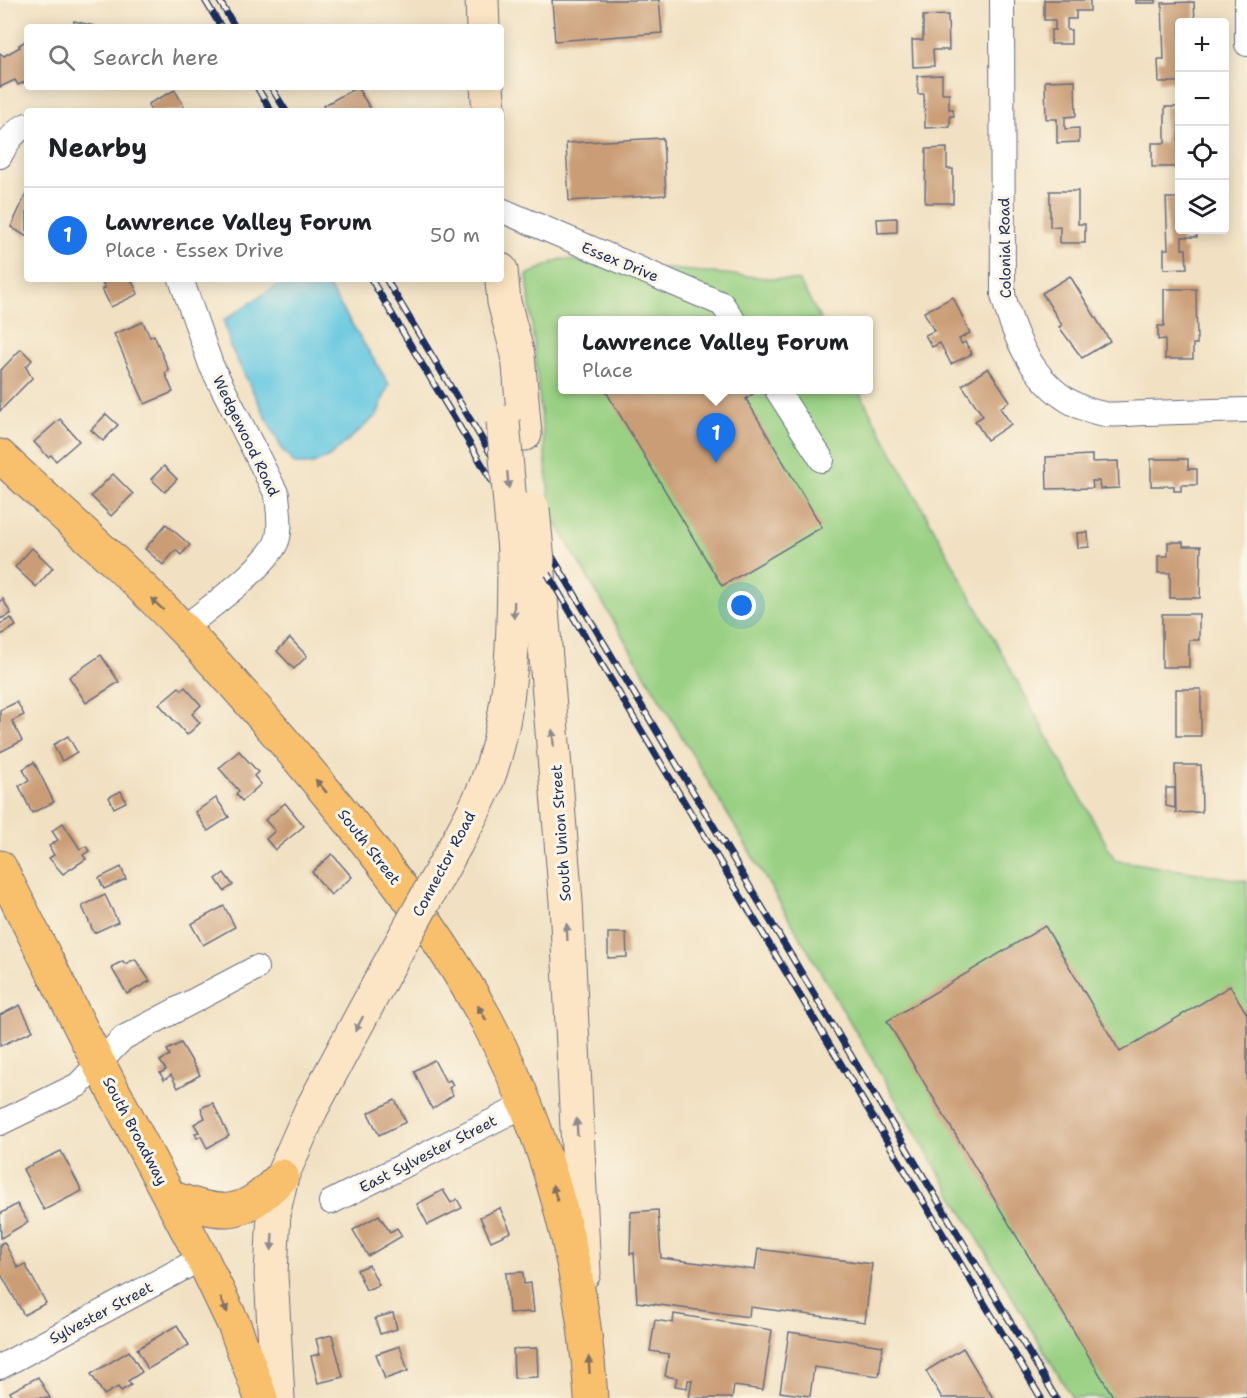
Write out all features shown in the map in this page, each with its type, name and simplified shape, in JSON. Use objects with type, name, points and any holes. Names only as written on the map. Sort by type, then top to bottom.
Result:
[{"type":"main road","points":[[482,0],[483,24]]},
{"type":"main road","points":[[487,90],[489,108]]},
{"type":"main road","name":"South Union Street","points":[[502,282],[504,302],[518,355],[514,428],[526,556],[566,902],[591,1398]]},
{"type":"main road","name":"South Street","points":[[0,456],[183,629],[285,742],[375,852],[438,939],[486,1020],[535,1128],[562,1215],[587,1332]]},
{"type":"main road","name":"Connector Road","points":[[278,1398],[270,1274],[274,1211],[282,1176],[311,1110],[485,787],[502,729],[526,556]]},
{"type":"main road","name":"South Broadway","points":[[5,888],[202,1258],[235,1327],[261,1398]]},
{"type":"main road","points":[[170,1197],[212,1211],[228,1211],[262,1197],[282,1176]]},
{"type":"street","name":"Colonial Road","points":[[1002,0],[1004,295],[1010,323],[1024,355],[1045,383],[1076,404],[1105,414],[1247,410]]},
{"type":"street","points":[[1246,0],[1247,44]]},
{"type":"street","points":[[0,156],[5,144],[24,127]]},
{"type":"street","name":"Essex Drive","points":[[504,211],[722,304],[730,316]]},
{"type":"street","name":"Wedgewood Road","points":[[182,282],[211,364],[277,495],[279,516],[276,544],[257,566],[183,629]]},
{"type":"street","points":[[780,394],[822,460]]},
{"type":"street","points":[[0,1123],[78,1085],[123,1038],[256,968]]},
{"type":"street","name":"East Sylvester Street","points":[[331,1202],[525,1106]]},
{"type":"street","name":"Sylvester Street","points":[[0,1368],[202,1258]]},
{"type":"green space","points":[[561,259],[799,281],[819,316],[558,316],[558,394],[860,394],[1115,860],[1247,881],[1247,1398],[1072,1398],[551,515],[527,275]]},
{"type":"water","points":[[282,282],[326,282],[389,384],[377,415],[329,457],[313,464],[295,464],[283,451],[230,346],[224,320]]},
{"type":"building","points":[[552,0],[659,0],[662,33],[555,41]]},
{"type":"building","points":[[1044,0],[1090,0],[1090,11],[1076,11],[1076,19],[1067,19],[1067,30],[1071,30],[1071,44],[1051,44],[1051,30],[1055,30],[1055,20],[1044,20]]},
{"type":"building","points":[[1136,0],[1156,0],[1156,3],[1136,3]]},
{"type":"building","points":[[1194,2],[1195,18],[1175,18],[1175,82],[1159,82],[1158,60],[1164,60],[1162,3]]},
{"type":"building","points":[[948,15],[949,50],[933,50],[934,66],[913,67],[912,40],[923,40],[923,16]]},
{"type":"building","points":[[24,42],[24,82],[18,85],[15,80],[0,87],[0,53],[4,56],[20,47],[19,45]]},
{"type":"building","points":[[942,75],[942,93],[949,93],[949,109],[953,109],[954,116],[950,116],[950,127],[925,128],[924,94],[918,94],[917,76]]},
{"type":"building","points":[[1075,80],[1076,116],[1065,117],[1065,129],[1079,128],[1079,142],[1057,143],[1057,119],[1046,119],[1045,81]]},
{"type":"building","points":[[175,90],[184,107],[150,108],[148,104]]},
{"type":"building","points":[[352,90],[359,90],[370,108],[324,108],[323,106]]},
{"type":"building","points":[[1165,107],[1175,107],[1175,167],[1152,167],[1152,143],[1165,143]]},
{"type":"building","points":[[663,138],[666,195],[569,201],[566,143]]},
{"type":"building","points":[[947,148],[947,169],[953,169],[953,203],[925,203],[926,149]]},
{"type":"building","points":[[1050,191],[1078,191],[1078,224],[1085,224],[1085,243],[1060,243],[1060,226],[1050,227]]},
{"type":"building","points":[[1166,198],[1175,198],[1175,234],[1197,234],[1197,237],[1182,237],[1182,249],[1186,249],[1187,268],[1164,269],[1164,249],[1168,249]]},
{"type":"building","points":[[24,199],[24,235],[11,227]]},
{"type":"building","points":[[897,218],[897,232],[878,233],[877,219]]},
{"type":"building","points":[[1070,276],[1110,341],[1082,358],[1059,327],[1062,325],[1042,293]]},
{"type":"building","points":[[102,282],[132,282],[138,294],[111,307],[102,289],[105,288]]},
{"type":"building","points":[[1164,289],[1196,289],[1197,344],[1193,344],[1193,359],[1165,359],[1165,339],[1158,340],[1158,326],[1164,326]]},
{"type":"building","points":[[953,297],[970,333],[959,339],[962,344],[965,342],[972,354],[951,364],[940,343],[932,347],[925,335],[934,331],[924,312]]},
{"type":"building","points":[[143,322],[150,337],[154,335],[169,371],[165,373],[173,392],[145,404],[114,334]]},
{"type":"building","points":[[21,349],[32,360],[26,367],[32,378],[0,411],[0,371]]},
{"type":"building","points":[[988,368],[1010,401],[1000,408],[1011,424],[987,440],[975,421],[983,416],[962,385]]},
{"type":"building","points":[[607,394],[753,394],[746,399],[822,527],[722,586]]},
{"type":"building","points":[[106,414],[118,425],[103,441],[91,430]]},
{"type":"building","points":[[60,419],[79,441],[56,461],[51,455],[48,457],[34,442]]},
{"type":"building","points":[[1092,455],[1092,462],[1118,461],[1119,488],[1100,489],[1099,481],[1092,481],[1093,488],[1047,489],[1046,457]]},
{"type":"building","points":[[1151,459],[1188,459],[1188,469],[1197,469],[1197,485],[1181,485],[1181,491],[1174,491],[1174,486],[1151,486]]},
{"type":"building","points":[[164,466],[177,479],[165,492],[151,479]]},
{"type":"building","points":[[113,474],[133,494],[111,516],[91,496]]},
{"type":"building","points":[[166,524],[190,545],[181,555],[176,550],[163,565],[145,549]]},
{"type":"building","points":[[1088,532],[1089,547],[1078,548],[1077,533]]},
{"type":"building","points":[[1168,542],[1183,542],[1183,546],[1201,546],[1200,598],[1170,598],[1170,573],[1158,573],[1158,556],[1168,556]]},
{"type":"building","points":[[32,548],[53,568],[36,587],[15,567]]},
{"type":"building","points":[[3,599],[11,614],[0,619],[0,601]]},
{"type":"building","points":[[1162,614],[1199,614],[1199,640],[1189,640],[1189,667],[1162,667]]},
{"type":"building","points":[[11,618],[16,626],[1,635],[0,624]]},
{"type":"building","points":[[290,638],[307,656],[294,669],[277,651]]},
{"type":"building","points":[[101,655],[119,682],[86,703],[69,677]]},
{"type":"building","points":[[179,687],[182,690],[185,687],[201,705],[192,714],[200,723],[187,735],[159,704]]},
{"type":"building","points":[[1176,689],[1201,689],[1201,736],[1176,736]]},
{"type":"building","points":[[17,702],[24,715],[12,721],[22,741],[0,752],[0,710]]},
{"type":"building","points":[[68,736],[77,752],[62,761],[53,745]]},
{"type":"building","points":[[239,751],[258,772],[254,776],[261,784],[242,801],[236,794],[239,791],[219,768]]},
{"type":"building","points":[[34,762],[54,802],[32,813],[19,786],[29,781],[23,769]]},
{"type":"building","points":[[1175,765],[1201,765],[1202,812],[1176,813]]},
{"type":"building","points":[[1166,788],[1175,788],[1175,808],[1166,806]]},
{"type":"building","points":[[121,791],[126,802],[114,808],[109,797]]},
{"type":"building","points":[[216,798],[229,817],[208,831],[195,812]]},
{"type":"building","points":[[285,803],[304,826],[275,850],[266,839],[275,831],[265,820]]},
{"type":"building","points":[[63,823],[80,849],[86,846],[89,851],[83,855],[86,859],[63,874],[49,858],[54,855],[49,846],[58,840],[52,831]]},
{"type":"building","points":[[332,854],[352,877],[331,895],[312,872]]},
{"type":"building","points":[[121,867],[126,879],[104,889],[99,878]]},
{"type":"building","points":[[224,873],[233,885],[224,891],[216,879]]},
{"type":"building","points":[[105,895],[118,922],[94,933],[82,906]]},
{"type":"building","points":[[224,906],[235,927],[203,945],[191,924]]},
{"type":"building","points":[[1045,926],[1120,1052],[1230,986],[1247,1014],[1247,1398],[1114,1398],[887,1021]]},
{"type":"building","points":[[608,933],[626,933],[627,957],[608,958]]},
{"type":"building","points":[[135,959],[150,981],[127,994],[111,967],[123,961],[125,964]]},
{"type":"building","points":[[20,1005],[33,1031],[0,1046],[0,1015]]},
{"type":"building","points":[[181,1043],[200,1075],[178,1088],[171,1075],[164,1080],[160,1073],[166,1070],[160,1061],[170,1055],[167,1050]]},
{"type":"building","points":[[434,1060],[446,1082],[450,1080],[453,1085],[449,1088],[453,1095],[432,1109],[414,1071]]},
{"type":"building","points":[[395,1100],[406,1122],[379,1135],[368,1113]]},
{"type":"building","points":[[213,1103],[229,1136],[207,1148],[201,1136],[197,1138],[195,1133],[199,1132],[194,1124],[205,1118],[201,1108]]},
{"type":"building","points":[[61,1151],[82,1191],[44,1210],[23,1169]]},
{"type":"building","points":[[443,1190],[451,1203],[457,1199],[462,1208],[428,1225],[417,1204]]},
{"type":"building","points":[[17,1204],[28,1222],[1,1238],[0,1214]]},
{"type":"building","points":[[500,1208],[511,1232],[491,1241],[480,1217]]},
{"type":"building","points":[[658,1210],[661,1258],[755,1270],[758,1249],[872,1264],[865,1322],[750,1307],[749,1317],[637,1302],[634,1253],[630,1254],[631,1212]]},
{"type":"building","points":[[379,1215],[390,1232],[397,1228],[402,1236],[368,1256],[353,1230]]},
{"type":"building","points":[[4,1242],[18,1268],[25,1264],[46,1303],[24,1315],[2,1276],[0,1277],[0,1244]]},
{"type":"building","points":[[369,1265],[379,1285],[366,1290],[357,1270]]},
{"type":"building","points":[[523,1272],[524,1284],[531,1283],[534,1312],[509,1313],[506,1273]]},
{"type":"building","points":[[393,1313],[397,1329],[380,1334],[375,1318]]},
{"type":"building","points":[[674,1314],[772,1330],[763,1390],[734,1386],[732,1398],[689,1398],[692,1380],[688,1380],[687,1388],[675,1386],[677,1378],[665,1376],[669,1354],[650,1351],[655,1320],[673,1323]]},
{"type":"building","points":[[177,1325],[189,1345],[148,1369],[137,1349]]},
{"type":"building","points":[[789,1332],[883,1346],[879,1376],[814,1367],[810,1396],[780,1392]]},
{"type":"building","points":[[332,1335],[343,1377],[318,1383],[311,1356],[320,1354],[316,1339]]},
{"type":"building","points":[[400,1346],[408,1371],[385,1379],[376,1354]]},
{"type":"building","points":[[537,1348],[538,1377],[514,1378],[513,1349]]},
{"type":"building","points":[[963,1348],[993,1398],[942,1398],[926,1371]]},
{"type":"building","points":[[129,1351],[142,1372],[128,1381],[131,1385],[121,1391],[118,1387],[104,1395],[91,1374]]},
{"type":"building","points":[[38,1377],[50,1398],[13,1398],[10,1392]]},
{"type":"railway","points":[[205,0],[219,24]]},
{"type":"railway","points":[[219,0],[233,24]]},
{"type":"railway","points":[[259,90],[269,108]]},
{"type":"railway","points":[[273,90],[284,108]]},
{"type":"railway","points":[[373,282],[1041,1398]]},
{"type":"railway","points":[[388,282],[1056,1398]]},
{"type":"place","name":"Lawrence Valley Forum","points":[[716,463]]}]
